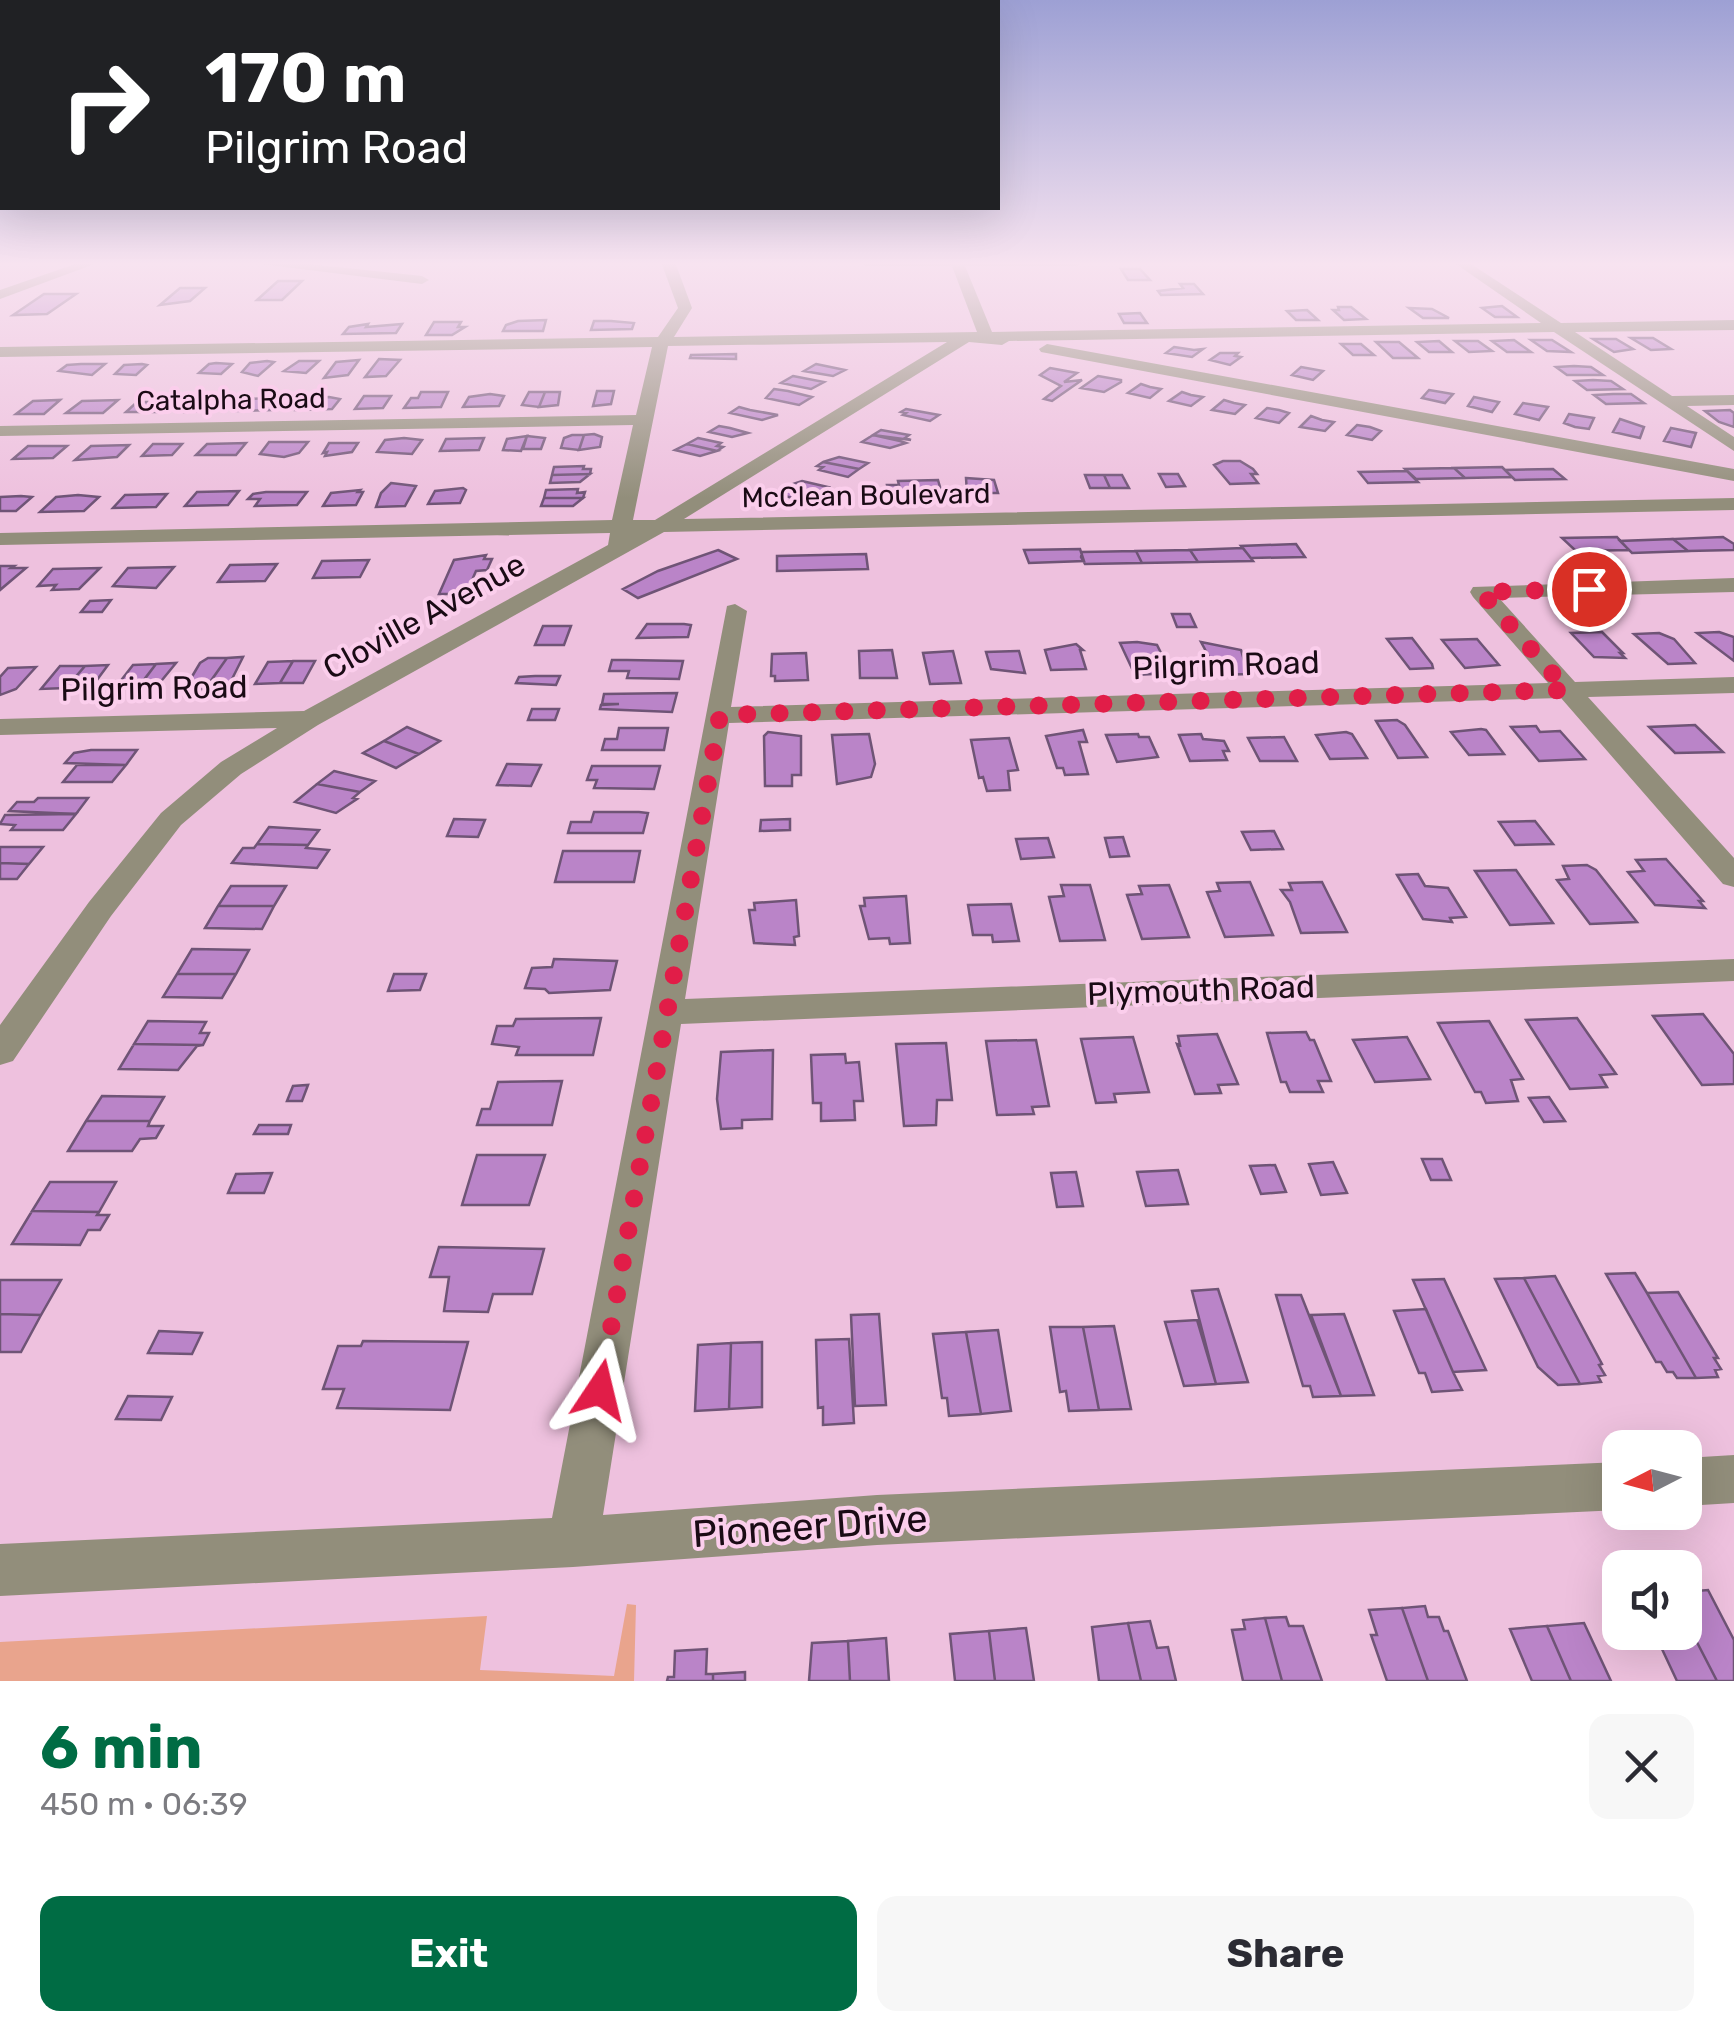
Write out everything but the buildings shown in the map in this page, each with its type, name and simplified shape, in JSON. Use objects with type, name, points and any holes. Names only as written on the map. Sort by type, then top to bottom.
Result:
[{"type":"street","points":[[0,352],[759,340]]},
{"type":"street","name":"Cloville Avenue","points":[[4,1040],[171,819],[230,768],[310,719],[501,616],[619,537],[657,526],[970,340]]},
{"type":"street","points":[[995,340],[1734,475]]},
{"type":"street","points":[[1577,340],[1734,445]]},
{"type":"street","points":[[0,539],[619,537],[661,342]]},
{"type":"street","points":[[1668,401],[1734,400]]},
{"type":"street","name":"Catalpha Road","points":[[0,431],[642,420]]},
{"type":"street","name":"McClean Boulevard","points":[[657,526],[1734,504]]},
{"type":"street","points":[[1734,585],[1481,592],[1734,877]]},
{"type":"street","points":[[573,1542],[720,715],[735,611]]},
{"type":"street","name":"Pilgrim Road","points":[[720,715],[1734,685]]},
{"type":"street","name":"Pilgrim Road","points":[[0,727],[310,719]]},
{"type":"street","name":"Plymouth Road","points":[[667,1012],[1734,970]]},
{"type":"street","points":[[1702,1481],[1734,1479]]},
{"type":"street","name":"Pioneer Drive","points":[[0,1570],[573,1542],[877,1520],[1602,1487]]},
{"type":"shaded area","points":[[627,1604],[636,1605],[634,1681],[0,1681],[0,1642],[487,1616],[480,1670],[614,1676]]},
{"type":"route","points":[[600,1390],[720,715],[1567,690],[1481,592],[1589,589]]}]
